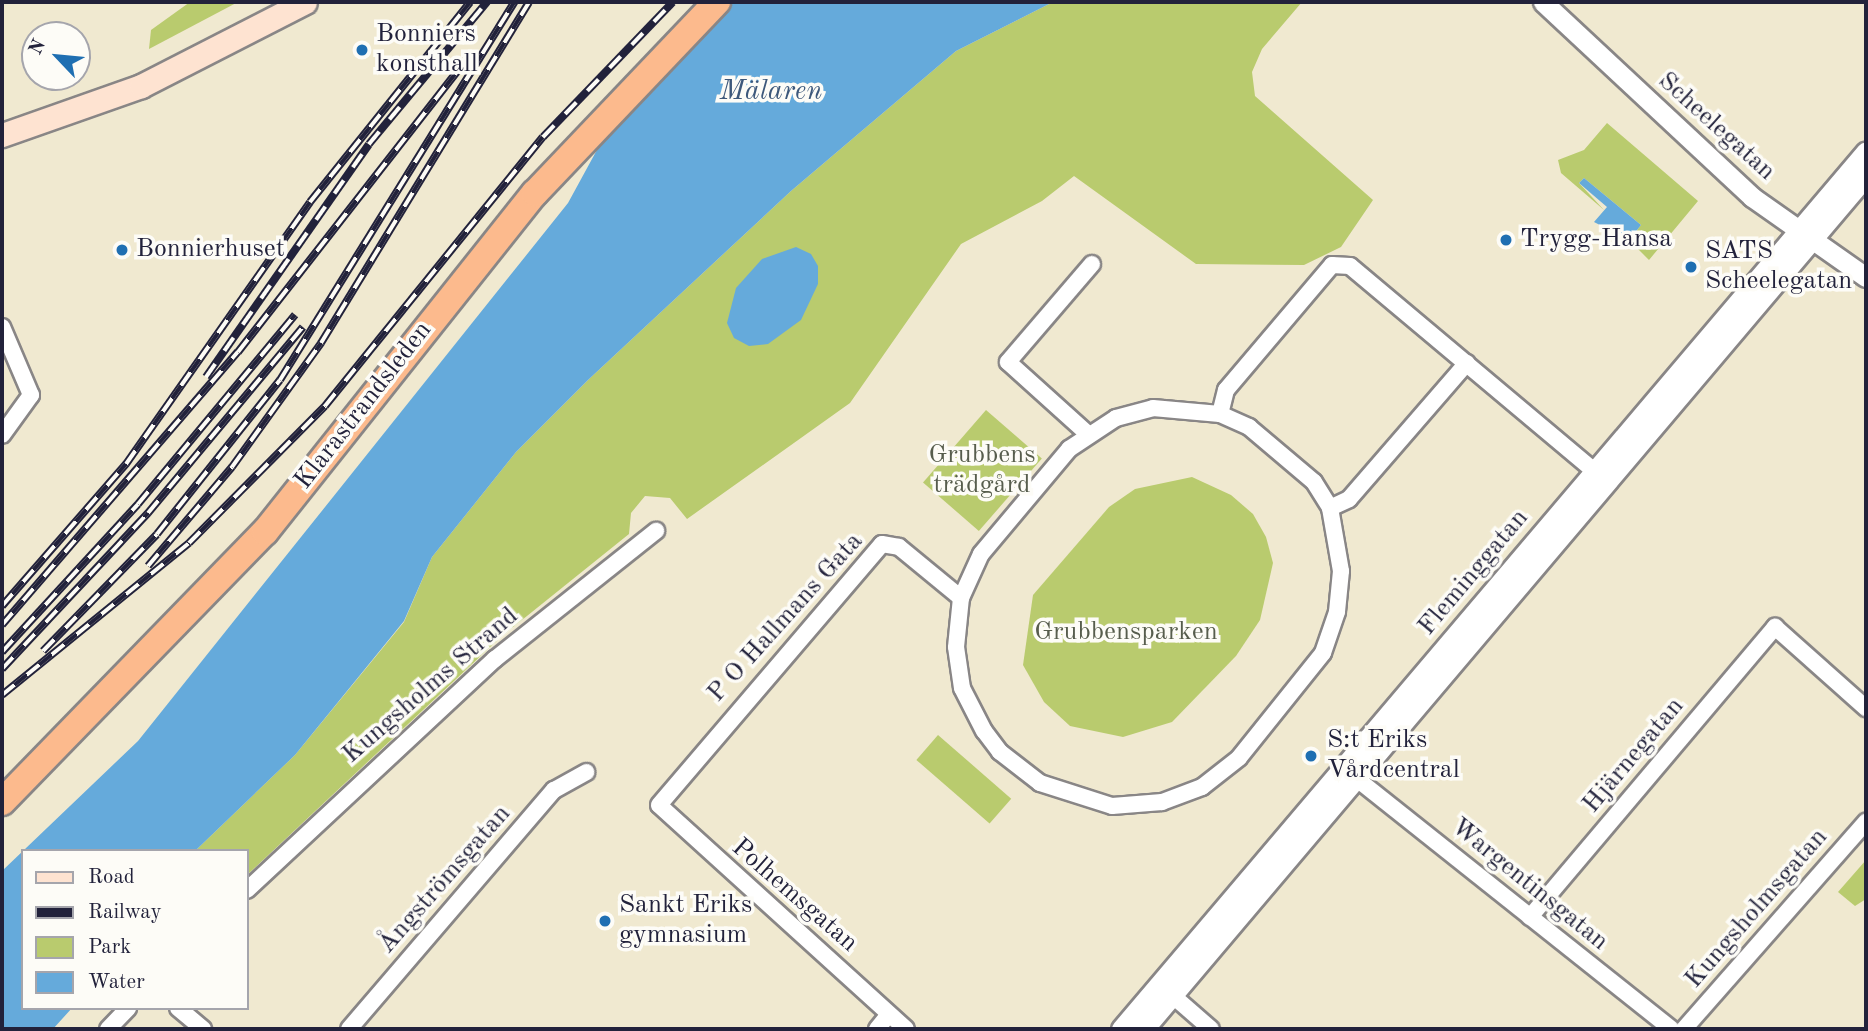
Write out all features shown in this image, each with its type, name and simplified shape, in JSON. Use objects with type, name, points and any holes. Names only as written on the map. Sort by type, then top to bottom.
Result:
[{"type":"highway","name":"Klarastrandsleden","points":[[2,787],[256,523],[528,185],[701,2]]},
{"type":"highway","name":"Klarastrandsleden","points":[[2,802],[265,532],[535,193],[717,2]]},
{"type":"main road","points":[[2,135],[141,86],[305,2]]},
{"type":"street","name":"Scheelegatan","points":[[1543,2],[1752,197],[1866,277]]},
{"type":"street","name":"Fleminggatan","points":[[1144,1029],[1166,990],[1806,234],[1866,150]]},
{"type":"street","name":"Fleminggatan","points":[[1806,234],[1866,176]]},
{"type":"street","points":[[1089,435],[1008,362],[1092,264]]},
{"type":"street","points":[[1220,414],[1226,390],[1332,265],[1350,266],[1601,476]]},
{"type":"street","points":[[2,327],[31,395],[2,435]]},
{"type":"street","points":[[1330,508],[1349,499],[1467,363]]},
{"type":"street","points":[[1153,408],[1220,414],[1282,451],[1330,508],[1341,571],[1337,612],[1323,653],[1239,758],[1202,788],[1162,802],[1112,806],[1064,795],[1000,752],[962,688],[956,647],[961,598],[981,554],[1069,449],[1089,435],[1116,418],[1153,408]]},
{"type":"street","name":"Fleminggatan","points":[[1121,1029],[1166,990],[1357,779],[1601,476]]},
{"type":"street","name":"Kungsholms Strand","points":[[248,889],[495,659],[656,531]]},
{"type":"street","name":"P O Hallmans Gata","points":[[662,795],[882,544],[899,547],[961,598]]},
{"type":"street","name":"Hjärnegatan","points":[[1530,917],[1775,627],[1866,708]]},
{"type":"street","name":"Ångströmsgatan","points":[[349,1029],[554,790],[586,772]]},
{"type":"street","name":"Wargentinsgatan","points":[[1357,779],[1671,1029]]},
{"type":"street","name":"Polhemsgatan","points":[[662,795],[663,815],[906,1029]]},
{"type":"street","name":"Kungsholmsgatan","points":[[1684,1029],[1866,822]]},
{"type":"street","points":[[1166,990],[1211,1029]]},
{"type":"street","points":[[108,1029],[126,1010]]},
{"type":"street","points":[[180,1010],[203,1029]]},
{"type":"street","points":[[877,1029],[889,1014]]},
{"type":"green space","points":[[190,2],[238,2],[149,49],[151,30]]},
{"type":"green space","points":[[1053,2],[1302,2],[1262,49],[1252,72],[1255,96],[1373,200],[1341,247],[1304,265],[1196,264],[1074,176],[1042,201],[961,244],[850,403],[687,519],[670,498],[645,496],[631,513],[629,534],[501,637],[248,874],[248,849],[197,849],[295,755],[404,622],[432,557],[516,452],[588,380],[791,191],[956,51]]},
{"type":"green space","points":[[1607,123],[1698,201],[1649,260],[1629,240],[1641,225],[1584,178],[1579,183],[1604,210],[1561,173],[1558,160],[1584,150]]},
{"type":"green space","name":"Grubbens trädgård","points":[[986,410],[1042,459],[979,531],[923,482]]},
{"type":"green space","name":"Grubbensparken","points":[[1192,477],[1231,495],[1253,514],[1266,537],[1273,563],[1260,620],[1236,656],[1172,722],[1123,737],[1070,726],[1044,702],[1023,665],[1033,595],[1109,507],[1135,489]]},
{"type":"green space","points":[[938,735],[1011,799],[990,824],[916,760]]},
{"type":"green space","points":[[1866,860],[1866,899],[1855,906],[1838,892]]},
{"type":"water","name":"Mälaren","points":[[733,2],[1053,2],[956,51],[791,191],[588,380],[516,452],[432,557],[404,621],[295,755],[197,849],[25,849],[138,741],[568,203],[610,126]]},
{"type":"water","points":[[1584,178],[1641,225],[1629,240],[1594,222],[1607,207],[1579,183]]},
{"type":"water","points":[[796,247],[811,254],[818,266],[818,284],[801,320],[768,344],[749,346],[734,338],[727,323],[736,288],[762,259]]},
{"type":"water","name":"Mälaren","points":[[21,853],[21,1010],[70,1010],[53,1029],[2,1029],[2,871]]},
{"type":"railway","points":[[2,606],[126,464],[310,202],[470,2]]},
{"type":"railway","points":[[206,377],[369,144],[487,2]]},
{"type":"railway","points":[[43,651],[157,534],[280,380],[514,2]]},
{"type":"railway","points":[[148,566],[232,467],[321,343],[529,2]]},
{"type":"railway","points":[[2,695],[189,543],[325,406],[543,137],[673,2]]},
{"type":"railway","points":[[2,625],[238,352],[460,68]]},
{"type":"railway","points":[[2,652],[138,504],[295,315]]},
{"type":"railway","points":[[2,669],[148,513],[303,327]]},
{"type":"place","name":"Bonniers konsthall","points":[[362,50]]},
{"type":"place","name":"Trygg-Hansa","points":[[1506,240]]},
{"type":"place","name":"Bonnierhuset","points":[[122,250]]},
{"type":"place","name":"SATS Scheelegatan","points":[[1691,267]]},
{"type":"place","name":"S:t Eriks Vårdcentral","points":[[1311,756]]},
{"type":"place","name":"Sankt Eriks gymnasium","points":[[605,921]]}]
